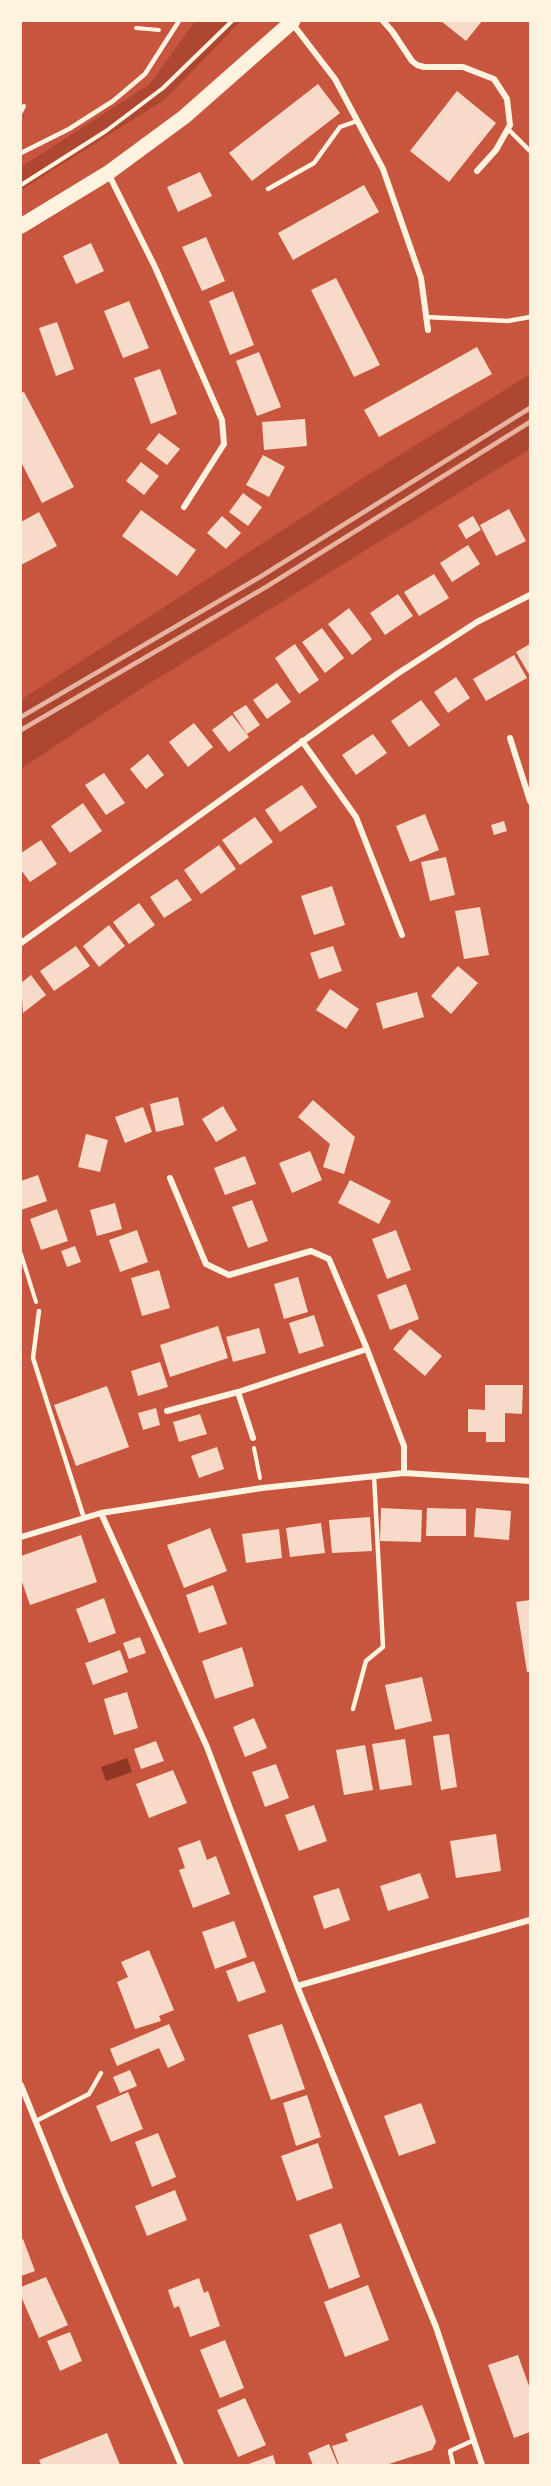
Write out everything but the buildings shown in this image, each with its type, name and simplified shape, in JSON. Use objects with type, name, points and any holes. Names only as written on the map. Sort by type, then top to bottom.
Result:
[{"type":"main road","points":[[21,226],[108,173],[184,117],[292,22]]},
{"type":"street","points":[[383,21],[417,65],[463,67],[494,79],[507,99],[510,126],[496,150],[477,171]]},
{"type":"street","points":[[292,22],[335,79],[383,169],[421,278],[428,330]]},
{"type":"street","points":[[108,173],[154,267],[222,420],[224,444],[184,507]]},
{"type":"street","points":[[21,943],[398,674],[477,622],[530,595]]},
{"type":"street","points":[[510,738],[530,801]]},
{"type":"street","points":[[302,741],[356,817],[402,935]]},
{"type":"street","points":[[170,1178],[206,1264],[229,1275],[311,1251],[329,1259],[404,1446],[404,1473]]},
{"type":"street","points":[[167,1411],[238,1392],[367,1349]]},
{"type":"street","points":[[238,1392],[253,1438]]},
{"type":"street","points":[[21,1537],[100,1514],[262,1488],[404,1473],[530,1481]]},
{"type":"street","points":[[100,1514],[207,1747],[297,1986],[436,2327],[482,2465]]},
{"type":"street","points":[[297,1986],[530,1920]]},
{"type":"street","points":[[21,2085],[182,2465]]},
{"type":"lane","points":[[21,153],[69,129],[121,94],[145,74],[178,21]]},
{"type":"lane","points":[[268,189],[314,163],[340,127],[357,121]]},
{"type":"lane","points":[[508,129],[530,151]]},
{"type":"lane","points":[[426,317],[508,321],[530,317]]},
{"type":"lane","points":[[39,1311],[33,1358],[84,1518]]},
{"type":"lane","points":[[353,1709],[366,1661],[383,1647],[374,1476]]},
{"type":"lane","points":[[36,2121],[89,2094],[101,2073]]},
{"type":"lane","points":[[453,2465],[450,2451],[474,2440]]},
{"type":"path","points":[[21,185],[106,131],[163,88],[232,21]]},
{"type":"path","points":[[136,28],[158,30]]},
{"type":"path","points":[[21,112],[24,106]]},
{"type":"path","points":[[21,1254],[39,1311]]},
{"type":"path","points":[[253,1438],[262,1488]]},
{"type":"shaded area","points":[[195,21],[241,21],[164,100],[21,190],[21,167],[150,84]]},
{"type":"shaded area","points":[[530,374],[530,449],[142,688],[21,769],[21,700],[363,478]]},
{"type":"shaded area","points":[[127,1758],[132,1772],[106,1781],[101,1767]]},
{"type":"railway","points":[[21,717],[260,577],[530,408]]},
{"type":"railway","points":[[21,730],[266,587],[530,422]]}]
